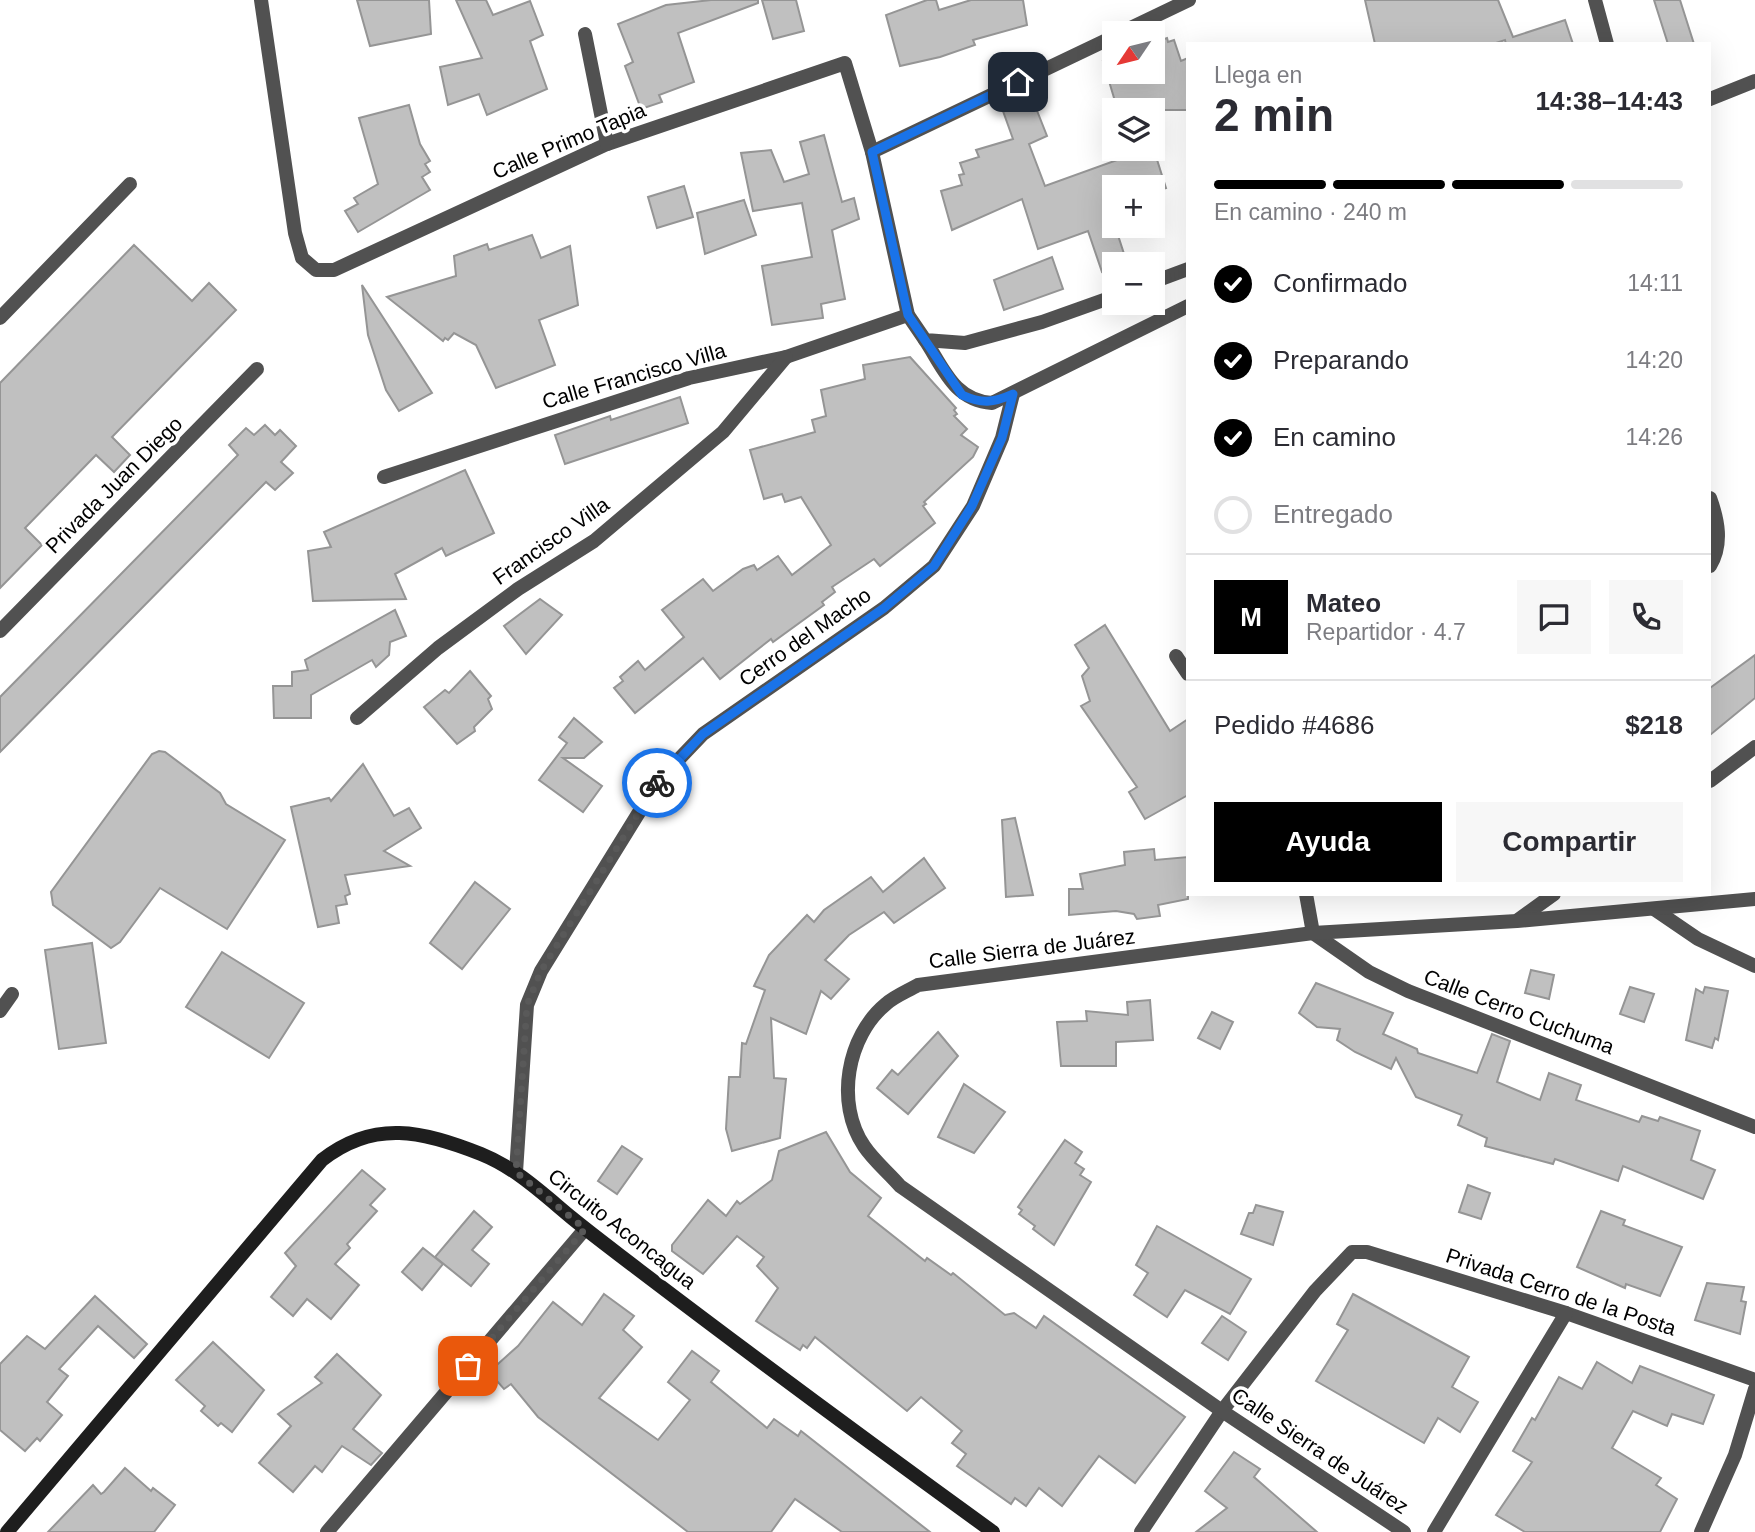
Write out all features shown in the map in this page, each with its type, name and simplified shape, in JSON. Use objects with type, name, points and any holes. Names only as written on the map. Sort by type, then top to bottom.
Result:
[{"type":"street","name":"Calle Primo Tapia","points":[[261,0],[295,233],[302,258],[316,270],[334,270],[607,144],[845,63],[872,152]]},
{"type":"street","points":[[1145,21],[1189,0]]},
{"type":"street","points":[[1595,0],[1606,42]]},
{"type":"street","points":[[585,34],[607,144]]},
{"type":"street","points":[[1102,42],[872,152],[908,315],[962,395],[976,402],[992,403],[1186,307]]},
{"type":"street","points":[[1711,99],[1755,81]]},
{"type":"street","points":[[0,318],[130,184]]},
{"type":"street","points":[[1165,278],[1186,270]]},
{"type":"street","points":[[925,340],[965,344],[1042,322],[1102,301]]},
{"type":"street","name":"Calle Francisco Villa","points":[[383,477],[689,378],[786,357],[908,315]]},
{"type":"street","name":"Francisco Villa","points":[[357,718],[438,648],[518,589],[594,541],[723,432],[786,357]]},
{"type":"street","name":"Privada Juan Diego","points":[[0,631],[257,369]]},
{"type":"street","name":"Cerro del Macho","points":[[516,1172],[527,1005],[541,971],[659,780],[703,734],[884,608],[934,566],[972,506],[1002,438],[1013,394]]},
{"type":"street","points":[[1711,501],[1719,521],[1716,556],[1711,564]]},
{"type":"street","points":[[1176,656],[1186,671]]},
{"type":"street","points":[[1711,780],[1755,747]]},
{"type":"street","points":[[1306,896],[1313,933]]},
{"type":"street","points":[[1517,921],[1551,896]]},
{"type":"street","name":"Calle Sierra de Juárez","points":[[1404,1532],[1222,1411],[900,1186],[863,1145],[849,1104],[850,1065],[859,1037],[886,1004],[918,985],[1313,933],[1517,921],[1755,899]]},
{"type":"street","points":[[1654,909],[1698,939],[1755,966]]},
{"type":"street","name":"Calle Cerro Cuchuma","points":[[1313,933],[1369,972],[1408,991],[1755,1127]]},
{"type":"street","points":[[0,1011],[12,994]]},
{"type":"street","name":"Circuito Aconcagua","points":[[7,1532],[322,1160],[344,1142],[376,1133],[409,1132],[483,1154],[516,1172],[585,1229],[823,1410],[993,1532]]},
{"type":"street","points":[[327,1532],[585,1229]]},
{"type":"street","name":"Privada Cerro de la Posta","points":[[1222,1411],[1315,1291],[1352,1252],[1367,1252],[1566,1313],[1755,1380]]},
{"type":"street","points":[[1434,1532],[1566,1313]]},
{"type":"street","points":[[1701,1532],[1735,1455],[1755,1389]]},
{"type":"street","points":[[1141,1532],[1222,1411]]},
{"type":"building","points":[[357,0],[429,0],[431,34],[370,46]]},
{"type":"building","points":[[456,0],[486,0],[493,15],[530,1],[543,35],[530,41],[547,89],[487,115],[479,94],[448,105],[440,67],[482,58]]},
{"type":"building","points":[[711,0],[758,0],[758,3],[678,33],[694,82],[659,95],[662,102],[641,109],[625,66],[633,62],[618,24],[666,5]]},
{"type":"building","points":[[762,0],[796,0],[804,31],[773,39]]},
{"type":"building","points":[[927,0],[936,0],[939,10],[971,0],[1023,0],[1027,25],[973,40],[975,45],[940,57],[900,66],[886,15]]},
{"type":"building","points":[[1365,0],[1498,0],[1513,37],[1565,20],[1572,42],[1505,40],[1375,42]]},
{"type":"building","points":[[1654,0],[1680,0],[1693,42],[1667,42]]},
{"type":"building","points":[[1166,38],[1168,42],[1174,40],[1181,61],[1186,59],[1186,110],[1165,110],[1165,98],[1114,98],[1110,84],[1166,84]]},
{"type":"building","points":[[1032,98],[1047,136],[1029,144],[1045,186],[1114,161],[1157,161],[1162,175],[1102,175],[1102,238],[1119,238],[1123,252],[1102,252],[1102,272],[1088,231],[1038,249],[1022,199],[952,230],[941,191],[962,185],[959,175],[964,174],[960,163],[979,157],[976,150],[1013,139],[1003,111]]},
{"type":"building","points":[[409,105],[420,144],[430,161],[425,164],[430,172],[422,177],[430,190],[358,232],[345,211],[358,204],[354,198],[378,184],[359,118]]},
{"type":"building","points":[[824,135],[842,202],[854,198],[859,219],[832,230],[845,299],[821,304],[823,318],[772,325],[762,266],[812,257],[802,203],[753,211],[741,153],[771,150],[784,182],[809,174],[800,142]]},
{"type":"building","points":[[684,186],[693,217],[657,228],[648,197]]},
{"type":"building","points":[[744,200],[756,235],[705,254],[697,213]]},
{"type":"building","points":[[532,235],[541,258],[570,246],[578,305],[539,320],[555,365],[496,388],[476,345],[454,333],[448,340],[445,338],[443,341],[387,297],[456,276],[454,256],[487,244],[489,250]]},
{"type":"building","points":[[134,245],[192,301],[209,283],[236,310],[112,437],[130,455],[114,472],[96,455],[25,528],[42,545],[0,588],[0,383]]},
{"type":"building","points":[[1052,257],[1063,289],[1004,310],[994,280]]},
{"type":"building","points":[[362,285],[432,393],[399,411],[386,390],[368,335]]},
{"type":"building","points":[[910,357],[956,408],[954,410],[957,414],[954,416],[967,429],[961,435],[978,447],[973,457],[924,502],[926,504],[923,506],[935,523],[880,566],[874,559],[832,587],[835,592],[822,602],[824,605],[773,642],[771,639],[720,679],[703,658],[635,713],[614,688],[623,681],[620,677],[638,661],[645,670],[684,637],[662,610],[703,579],[713,591],[743,569],[754,565],[757,570],[778,556],[792,575],[831,545],[801,497],[785,502],[782,494],[764,499],[750,450],[815,432],[812,420],[826,416],[821,390],[865,379],[863,365]]},
{"type":"building","points":[[680,397],[688,423],[565,464],[555,435],[610,416],[611,420]]},
{"type":"building","points":[[265,425],[275,435],[280,430],[296,446],[281,462],[293,473],[275,490],[266,482],[0,752],[0,697],[238,455],[229,445],[246,428],[254,435]]},
{"type":"building","points":[[465,470],[494,533],[446,556],[442,548],[395,574],[406,599],[313,601],[308,551],[331,547],[324,532]]},
{"type":"building","points":[[540,599],[562,615],[526,654],[504,626]]},
{"type":"building","points":[[395,610],[406,636],[390,642],[389,655],[376,667],[372,660],[311,695],[311,718],[274,718],[273,686],[292,686],[292,672],[308,670],[305,660]]},
{"type":"building","points":[[1105,625],[1170,731],[1186,720],[1186,796],[1145,819],[1129,792],[1137,787],[1081,706],[1090,701],[1082,676],[1089,668],[1075,645]]},
{"type":"building","points":[[1755,655],[1755,698],[1711,734],[1711,687]]},
{"type":"building","points":[[470,671],[491,696],[488,699],[492,709],[474,727],[475,731],[457,744],[424,707],[445,690],[449,693]]},
{"type":"building","points":[[574,718],[602,742],[584,758],[563,758],[602,786],[583,812],[539,780],[567,743],[559,737]]},
{"type":"building","points":[[165,752],[220,793],[226,804],[285,840],[227,929],[160,888],[120,942],[111,948],[53,905],[51,892],[152,754]]},
{"type":"building","points":[[363,764],[394,816],[409,808],[421,828],[384,851],[410,866],[345,875],[350,894],[345,896],[347,904],[336,906],[339,923],[318,927],[291,807],[329,798],[331,801]]},
{"type":"building","points":[[1015,818],[1033,895],[1006,897],[1002,820]]},
{"type":"building","points":[[1154,849],[1155,860],[1186,857],[1188,899],[1158,905],[1160,916],[1137,919],[1134,914],[1116,911],[1069,915],[1069,889],[1083,889],[1080,874],[1125,865],[1124,852]]},
{"type":"building","points":[[924,858],[945,888],[894,923],[884,912],[849,935],[825,960],[849,979],[831,999],[821,991],[806,1034],[771,1018],[774,1078],[786,1079],[780,1138],[732,1151],[726,1129],[729,1077],[740,1077],[742,1043],[746,1044],[765,990],[754,986],[769,955],[807,915],[814,922],[824,910],[871,877],[883,892]]},
{"type":"building","points":[[475,882],[510,909],[462,969],[430,943]]},
{"type":"building","points":[[92,943],[106,1043],[59,1049],[45,950]]},
{"type":"building","points":[[222,952],[304,1003],[269,1058],[186,1007]]},
{"type":"building","points":[[1531,970],[1554,975],[1549,999],[1525,993]]},
{"type":"building","points":[[1316,983],[1393,1013],[1383,1034],[1417,1049],[1418,1053],[1477,1073],[1492,1034],[1510,1041],[1497,1082],[1540,1100],[1549,1073],[1581,1085],[1576,1100],[1639,1122],[1642,1116],[1658,1121],[1660,1117],[1700,1131],[1691,1160],[1715,1170],[1703,1199],[1623,1166],[1618,1181],[1555,1159],[1553,1164],[1485,1146],[1487,1138],[1458,1125],[1462,1115],[1416,1097],[1396,1058],[1391,1069],[1337,1040],[1340,1029],[1317,1027],[1299,1013]]},
{"type":"building","points":[[1630,987],[1654,994],[1644,1022],[1620,1014]]},
{"type":"building","points":[[1705,987],[1728,991],[1718,1040],[1715,1038],[1712,1048],[1686,1040],[1696,989],[1703,993]]},
{"type":"building","points":[[1150,1000],[1153,1040],[1116,1042],[1116,1066],[1061,1066],[1057,1022],[1087,1021],[1086,1011],[1128,1015],[1127,1002]]},
{"type":"building","points":[[1212,1012],[1233,1022],[1220,1049],[1198,1038]]},
{"type":"building","points":[[938,1032],[958,1056],[908,1114],[877,1088],[892,1070],[898,1075]]},
{"type":"building","points":[[964,1084],[1005,1112],[974,1153],[938,1137]]},
{"type":"building","points":[[826,1132],[850,1172],[881,1198],[868,1216],[925,1261],[927,1258],[951,1275],[953,1273],[1005,1315],[1014,1313],[1036,1328],[1044,1316],[1185,1417],[1135,1483],[1099,1456],[1062,1506],[1039,1488],[1026,1506],[1015,1498],[1011,1504],[957,1466],[966,1454],[952,1443],[962,1431],[921,1397],[907,1411],[815,1337],[807,1348],[803,1345],[800,1350],[756,1321],[778,1288],[757,1266],[764,1257],[737,1236],[703,1274],[672,1251],[672,1245],[708,1200],[726,1216],[737,1201],[740,1204],[772,1180],[779,1151]]},
{"type":"building","points":[[1065,1140],[1082,1152],[1075,1163],[1084,1169],[1080,1175],[1091,1182],[1054,1245],[1033,1229],[1035,1226],[1019,1214],[1022,1210],[1018,1207]]},
{"type":"building","points":[[622,1146],[642,1159],[617,1194],[598,1181]]},
{"type":"building","points":[[362,1170],[385,1189],[370,1205],[377,1211],[347,1244],[350,1248],[335,1264],[359,1285],[331,1319],[307,1299],[293,1316],[271,1297],[296,1266],[285,1253]]},
{"type":"building","points":[[1468,1185],[1490,1193],[1481,1219],[1459,1212]]},
{"type":"building","points":[[1256,1205],[1283,1212],[1273,1245],[1241,1234],[1249,1213],[1253,1213]]},
{"type":"building","points":[[474,1211],[492,1227],[472,1250],[489,1264],[471,1286],[435,1257]]},
{"type":"building","points":[[1601,1211],[1625,1220],[1623,1225],[1682,1247],[1660,1296],[1626,1284],[1625,1288],[1577,1267]]},
{"type":"building","points":[[1157,1226],[1251,1279],[1230,1314],[1185,1290],[1167,1317],[1134,1295],[1148,1273],[1136,1265]]},
{"type":"building","points":[[423,1248],[443,1264],[422,1290],[402,1272]]},
{"type":"building","points":[[1707,1283],[1744,1287],[1741,1301],[1746,1302],[1740,1334],[1695,1320]]},
{"type":"building","points":[[604,1294],[634,1316],[623,1330],[642,1347],[599,1398],[658,1440],[690,1400],[668,1382],[692,1351],[719,1371],[711,1382],[767,1428],[774,1419],[798,1436],[801,1431],[930,1532],[842,1532],[795,1499],[771,1532],[688,1532],[538,1417],[511,1384],[504,1389],[489,1372],[518,1346],[553,1302],[582,1325]]},
{"type":"building","points":[[1353,1294],[1469,1357],[1452,1387],[1478,1402],[1460,1432],[1438,1418],[1424,1443],[1316,1381],[1348,1330],[1337,1324]]},
{"type":"building","points":[[95,1296],[147,1344],[134,1358],[98,1326],[59,1369],[68,1376],[47,1402],[62,1415],[40,1441],[37,1438],[25,1451],[0,1430],[0,1364],[27,1336],[45,1349]]},
{"type":"building","points":[[1222,1316],[1246,1332],[1228,1360],[1202,1343]]},
{"type":"building","points":[[213,1342],[264,1390],[232,1432],[221,1423],[218,1426],[201,1411],[205,1406],[176,1380]]},
{"type":"building","points":[[337,1354],[381,1395],[353,1429],[382,1453],[371,1465],[342,1446],[322,1472],[315,1466],[293,1492],[259,1463],[291,1426],[278,1414],[322,1383],[315,1377]]},
{"type":"building","points":[[1597,1362],[1632,1383],[1640,1366],[1714,1395],[1703,1424],[1672,1414],[1667,1426],[1633,1411],[1612,1448],[1661,1478],[1656,1485],[1677,1499],[1660,1532],[1525,1532],[1496,1515],[1532,1462],[1513,1451],[1532,1418],[1535,1420],[1559,1377],[1582,1389]]},
{"type":"building","points":[[1234,1452],[1260,1469],[1254,1477],[1317,1532],[1196,1532],[1227,1508],[1205,1491]]},
{"type":"building","points":[[125,1468],[151,1491],[153,1488],[175,1505],[154,1532],[48,1532],[93,1485],[101,1494]]},
{"type":"way so far","points":[[468,1366],[585,1229],[516,1172],[527,1005],[541,971],[657,783]]},
{"type":"route","points":[[657,783],[703,734],[771,684],[884,608],[934,566],[972,506],[1002,438],[1013,394],[992,403],[976,402],[962,395],[908,315],[872,152],[1018,82]]}]
